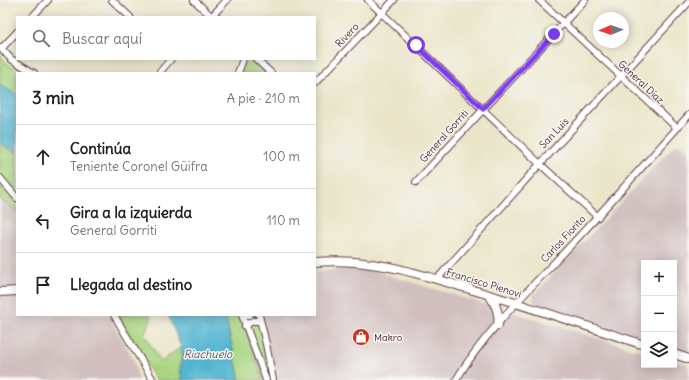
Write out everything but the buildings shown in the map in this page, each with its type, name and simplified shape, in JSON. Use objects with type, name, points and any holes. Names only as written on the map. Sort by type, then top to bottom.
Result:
[{"type":"main road","name":"Francisco Pienovi","points":[[316,262],[347,260],[398,268],[516,303],[641,343]]},
{"type":"main road","points":[[0,292],[16,291]]},
{"type":"main road","points":[[489,295],[498,310],[498,325]]},
{"type":"main road","points":[[677,355],[689,359]]},
{"type":"street","points":[[33,16],[48,0]]},
{"type":"street","points":[[112,0],[129,16]]},
{"type":"street","points":[[194,0],[210,16]]},
{"type":"street","points":[[212,16],[227,0]]},
{"type":"street","points":[[368,0],[540,164],[598,217]]},
{"type":"street","name":"Rivero","points":[[316,82],[394,0]]},
{"type":"street","name":"General Díaz","points":[[539,0],[677,128]]},
{"type":"street","name":"General Gorriti","points":[[416,182],[585,0]]},
{"type":"street","name":"San Luis","points":[[437,279],[689,2]]},
{"type":"street","points":[[16,33],[1,48],[11,59],[32,72]]},
{"type":"street","points":[[159,72],[170,60]]},
{"type":"street","points":[[238,72],[243,60]]},
{"type":"street","points":[[257,60],[270,72]]},
{"type":"street","name":"Carlos Fiorito","points":[[456,380],[467,362],[516,303],[598,217],[689,115]]},
{"type":"street","points":[[0,178],[16,197]]},
{"type":"street","points":[[115,316],[153,380]]},
{"type":"street","points":[[242,316],[266,380]]},
{"type":"street","points":[[245,326],[252,320],[260,318],[273,380]]},
{"type":"shaded area","points":[[681,144],[689,152],[689,352],[677,348],[677,260],[641,260],[641,337],[535,304],[533,296],[675,145]]},
{"type":"shaded area","points":[[0,199],[16,211],[16,316],[109,316],[133,358],[139,380],[0,380]]},
{"type":"shaded area","points":[[361,267],[641,351],[641,368],[677,368],[677,362],[689,365],[689,380],[264,380],[241,316],[316,316],[316,272]]},
{"type":"green space","points":[[0,54],[6,63],[21,72],[16,72],[16,94],[0,85]]},
{"type":"green space","points":[[248,60],[252,60],[265,72],[241,72],[244,64]]},
{"type":"green space","points":[[0,143],[16,152],[16,192],[0,173]]},
{"type":"green space","points":[[0,185],[16,202],[16,211],[0,199]]},
{"type":"green space","points":[[119,316],[150,316],[151,320],[144,334],[161,362],[181,347],[183,357],[180,368],[182,380],[156,380]]},
{"type":"green space","points":[[225,316],[240,316],[263,380],[240,380]]},
{"type":"green space","points":[[242,316],[259,316],[273,380],[266,380]]},
{"type":"water","points":[[0,85],[16,94],[16,152],[0,143]]},
{"type":"water","name":"Riachuelo","points":[[168,316],[225,316],[240,380],[182,380],[180,368],[183,357],[181,347]]},
{"type":"place","name":"Makro","points":[[361,337]]},
{"type":"route","points":[[416,45],[483,109],[554,34]]}]
